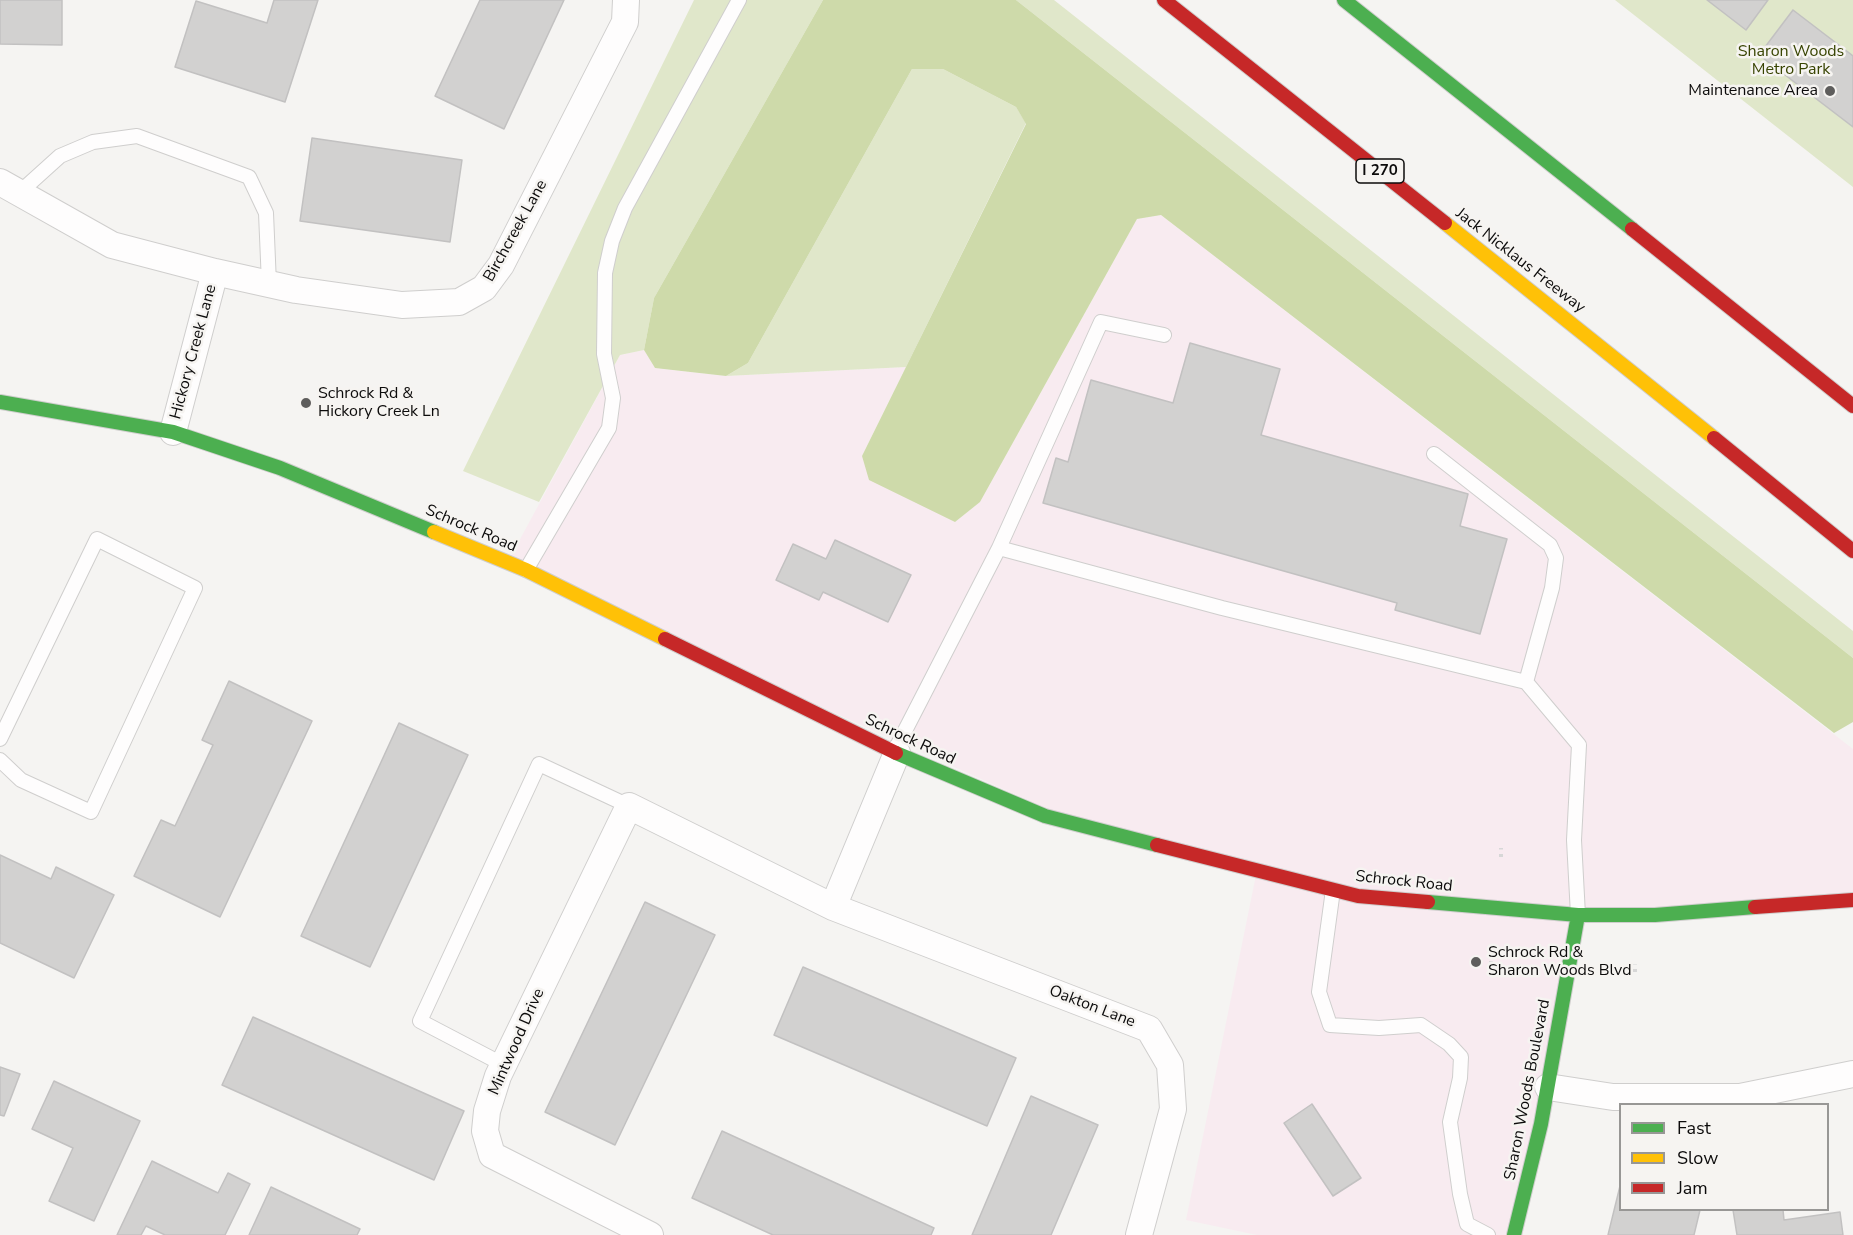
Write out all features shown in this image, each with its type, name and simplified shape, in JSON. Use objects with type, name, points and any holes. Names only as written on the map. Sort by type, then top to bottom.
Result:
[{"type":"main road","name":"Jack Nicklaus Freeway","points":[[1164,0],[1596,342],[1853,551]]},
{"type":"main road","points":[[1344,0],[1853,406]]},
{"type":"main road","name":"Schrock Road","points":[[0,402],[173,432],[280,468],[526,570],[895,753],[1045,816],[1358,896],[1578,915],[1655,915],[1853,900]]},
{"type":"main road","name":"Sharon Woods Boulevard","points":[[1514,1235],[1548,1087],[1578,915]]},
{"type":"street","name":"Birchcreek Lane","points":[[296,290],[402,305],[459,302],[484,288],[501,265],[624,22],[626,0]]},
{"type":"street","name":"Hickory Creek Lane","points":[[10,187],[112,245],[296,290]]},
{"type":"street","name":"Hickory Creek Lane","points":[[173,432],[215,272]]},
{"type":"street","points":[[833,907],[895,753]]},
{"type":"street","name":"Oakton Lane","points":[[628,806],[833,907],[1149,1029],[1170,1065],[1173,1109],[1139,1235]]},
{"type":"street","name":"Mintwood Drive","points":[[628,806],[504,1065],[487,1112],[485,1131],[492,1155],[650,1235]]},
{"type":"street","points":[[1548,1087],[1612,1097],[1740,1097],[1853,1074]]},
{"type":"lane","points":[[526,570],[609,428],[613,398],[604,354],[605,273],[612,241],[625,208],[739,0]]},
{"type":"lane","points":[[10,187],[60,156],[93,142],[137,136],[249,177],[266,213],[269,284]]},
{"type":"lane","points":[[895,753],[999,548],[1101,322],[1164,335]]},
{"type":"lane","points":[[1434,454],[1550,545],[1556,558],[1551,588],[1526,682]]},
{"type":"lane","points":[[0,739],[97,539],[195,588],[91,812],[21,780],[0,759]]},
{"type":"lane","points":[[999,548],[1222,608],[1526,682],[1580,745],[1574,840],[1578,915]]},
{"type":"lane","points":[[504,1065],[420,1021],[539,764],[628,806]]},
{"type":"lane","points":[[1334,890],[1319,992],[1330,1025],[1379,1028],[1421,1025],[1449,1044],[1461,1057],[1460,1078],[1450,1122],[1460,1194],[1467,1224],[1488,1235]]},
{"type":"path","points":[[1500,857],[1501,848]]},
{"type":"path","points":[[1491,961],[1491,970]]},
{"type":"path","points":[[1635,964],[1635,972]]},
{"type":"shaded area","points":[[1161,215],[1853,749],[1853,898],[1569,919],[1523,1235],[1257,1235],[1186,1220],[1256,875],[1061,815],[506,565],[620,355],[644,350],[655,368],[726,376],[906,367],[862,456],[955,522],[980,502],[1137,219]]},
{"type":"green space","points":[[694,0],[823,0],[654,298],[644,350],[620,355],[539,502],[463,471]]},
{"type":"green space","points":[[823,0],[1016,0],[1853,658],[1853,722],[1834,733],[1161,215],[1137,219],[980,502],[955,522],[869,480],[862,456],[1026,124],[1016,107],[943,69],[912,69],[748,363],[726,376],[655,368],[644,350],[654,298]]},
{"type":"green space","points":[[1016,0],[1054,0],[1853,631],[1853,658]]},
{"type":"green space","name":"Sharon Woods Metro Park","points":[[1615,0],[1853,0],[1853,187]]},
{"type":"green space","points":[[912,69],[943,69],[1016,107],[1026,123],[906,367],[726,376],[748,363]]},
{"type":"building","points":[[0,0],[62,0],[62,45],[0,44]]},
{"type":"building","points":[[274,0],[318,0],[285,102],[175,67],[196,1],[267,23]]},
{"type":"building","points":[[480,0],[564,0],[504,129],[435,96]]},
{"type":"building","points":[[1707,0],[1768,0],[1746,30]]},
{"type":"building","name":"Maintenance Area","points":[[1793,10],[1853,56],[1853,127],[1759,55]]},
{"type":"building","points":[[312,138],[462,160],[450,242],[300,221]]},
{"type":"building","points":[[1190,343],[1280,369],[1261,435],[1468,494],[1460,526],[1507,539],[1480,634],[1395,610],[1397,603],[1043,503],[1056,458],[1068,462],[1091,380],[1173,403]]},
{"type":"building","points":[[835,540],[911,575],[888,622],[823,592],[819,600],[776,580],[793,544],[826,559]]},
{"type":"building","points":[[229,681],[312,721],[220,917],[134,876],[161,820],[175,826],[213,745],[202,740]]},
{"type":"building","points":[[399,723],[468,755],[370,967],[301,936]]},
{"type":"building","points":[[0,855],[51,879],[56,867],[114,895],[74,978],[0,943]]},
{"type":"building","points":[[645,902],[715,935],[615,1145],[545,1112]]},
{"type":"building","points":[[803,967],[1016,1058],[987,1126],[774,1035]]},
{"type":"building","points":[[253,1017],[464,1111],[434,1180],[222,1085]]},
{"type":"building","points":[[0,1067],[20,1074],[4,1116],[0,1115]]},
{"type":"building","points":[[54,1081],[140,1121],[94,1221],[49,1201],[73,1148],[32,1129]]},
{"type":"building","points":[[1031,1096],[1098,1125],[1051,1235],[972,1235]]},
{"type":"building","points":[[1312,1104],[1361,1178],[1333,1196],[1284,1123]]},
{"type":"building","points":[[722,1131],[934,1228],[931,1235],[773,1235],[692,1198]]},
{"type":"building","points":[[152,1161],[218,1193],[228,1173],[250,1184],[225,1235],[165,1235],[146,1226],[141,1235],[117,1235]]},
{"type":"building","points":[[271,1187],[360,1229],[357,1235],[249,1235]]},
{"type":"building","points":[[1619,1190],[1619,1211],[1700,1211],[1694,1235],[1608,1235]]},
{"type":"building","points":[[1733,1211],[1783,1211],[1784,1220],[1840,1212],[1843,1235],[1737,1235]]},
{"type":"traffic: fast","points":[[1344,0],[1632,229]]},
{"type":"traffic: fast","points":[[0,402],[173,432],[280,468],[434,532]]},
{"type":"traffic: fast","points":[[896,753],[1045,816],[1157,845]]},
{"type":"traffic: fast","points":[[1428,902],[1578,915],[1655,915],[1755,907]]},
{"type":"traffic: fast","points":[[1514,1235],[1541,1124],[1578,915]]},
{"type":"traffic: slow","points":[[1445,223],[1714,438]]},
{"type":"traffic: slow","points":[[434,532],[526,570],[665,639]]},
{"type":"traffic: jam","points":[[1164,0],[1445,223]]},
{"type":"traffic: jam","points":[[1632,229],[1853,406]]},
{"type":"traffic: jam","points":[[1714,438],[1853,551]]},
{"type":"traffic: jam","points":[[665,639],[896,753]]},
{"type":"traffic: jam","points":[[1157,845],[1358,896],[1428,902]]},
{"type":"traffic: jam","points":[[1755,907],[1853,900]]},
{"type":"place","name":"Maintenance Area","points":[[1830,91]]},
{"type":"place","name":"Schrock Rd & Hickory Creek Ln","points":[[306,403]]},
{"type":"place","name":"Schrock Rd & Sharon Woods Blvd","points":[[1476,962]]}]
